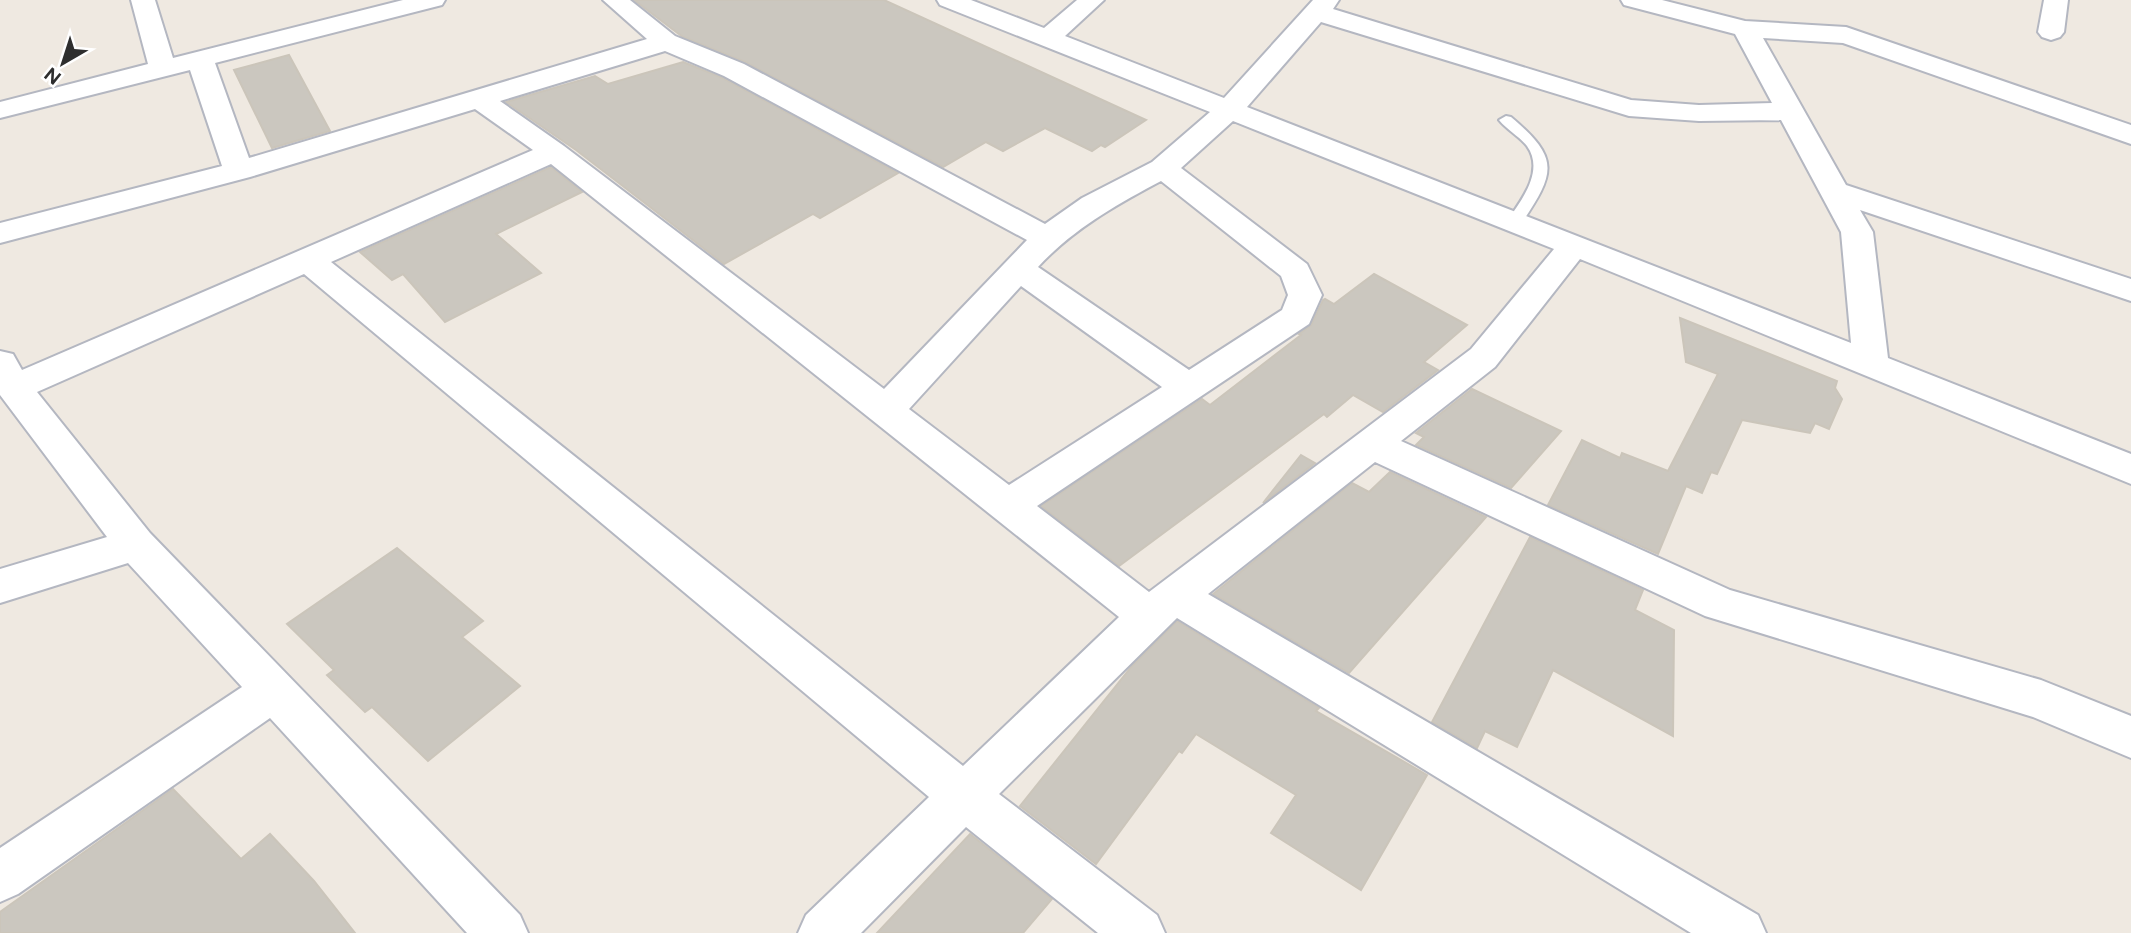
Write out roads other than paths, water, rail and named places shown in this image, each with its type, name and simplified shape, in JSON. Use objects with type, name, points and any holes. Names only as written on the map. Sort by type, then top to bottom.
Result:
[{"type":"street","points":[[144,0],[163,69]]},
{"type":"street","points":[[0,110],[200,59],[341,11],[433,0]]},
{"type":"street","points":[[615,0],[666,42],[734,70],[1046,238]]},
{"type":"street","points":[[949,0],[1515,221],[2131,470]]},
{"type":"street","points":[[1048,38],[1092,0]]},
{"type":"street","points":[[1633,0],[1695,7],[1745,29],[1846,34],[2131,135]]},
{"type":"street","points":[[2051,32],[2056,0]]},
{"type":"street","points":[[886,410],[1046,238],[1093,205],[1164,168],[1229,110],[1321,6],[1629,108],[1699,113],[1789,111]]},
{"type":"street","points":[[1745,29],[1857,232],[1861,248],[1871,365]]},
{"type":"street","points":[[0,233],[239,171],[666,42]]},
{"type":"street","points":[[200,59],[239,171]]},
{"type":"street","points":[[481,100],[554,152],[1009,505],[1162,606],[1740,933]]},
{"type":"street","points":[[502,933],[136,544],[7,376],[308,260],[554,152]]},
{"type":"street","points":[[1009,505],[1297,316],[1305,295],[1295,271],[1164,168]]},
{"type":"street","points":[[1837,192],[2131,290]]},
{"type":"street","points":[[824,933],[1162,606],[1483,358],[1574,245]]},
{"type":"street","points":[[308,260],[964,796],[1139,933]]},
{"type":"street","points":[[1017,268],[1189,388]]},
{"type":"street","points":[[1370,443],[1720,604],[2040,700],[2131,737]]},
{"type":"street","points":[[0,586],[136,544]]},
{"type":"street","points":[[0,877],[275,689]]},
{"type":"lane","points":[[1506,120],[1535,147],[1542,165],[1537,185],[1515,221]]}]
